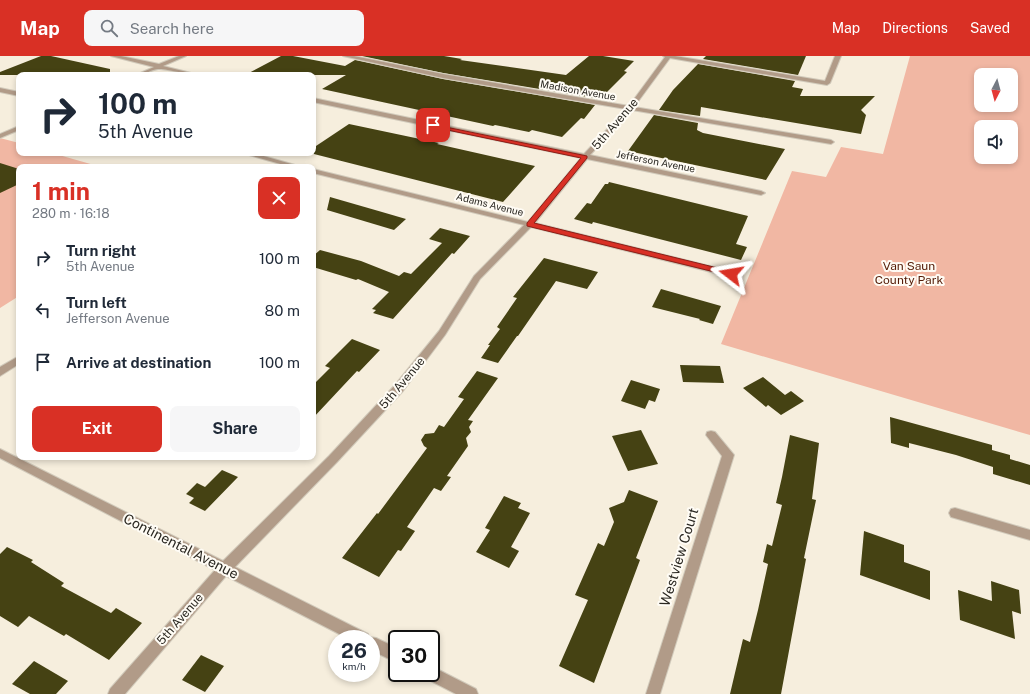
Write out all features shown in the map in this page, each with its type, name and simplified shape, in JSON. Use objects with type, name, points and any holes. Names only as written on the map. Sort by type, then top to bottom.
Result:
[{"type":"street","points":[[114,56],[182,72]]},
{"type":"street","points":[[146,72],[182,56]]},
{"type":"street","name":"Madison Avenue","points":[[346,56],[443,76],[831,142]]},
{"type":"street","points":[[668,56],[827,83],[838,56]]},
{"type":"street","name":"5th Avenue","points":[[115,694],[224,569],[333,459],[399,388],[442,333],[477,278],[492,261],[530,224],[585,157],[630,108],[668,56]]},
{"type":"street","points":[[0,90],[16,93]]},
{"type":"street","name":"Jefferson Avenue","points":[[316,101],[761,193]]},
{"type":"street","points":[[0,136],[16,129]]},
{"type":"street","points":[[257,156],[287,164]]},
{"type":"street","name":"Adams Avenue","points":[[316,172],[731,274]]},
{"type":"street","points":[[0,372],[16,361]]},
{"type":"street","name":"Westview Court","points":[[653,694],[728,455],[711,435]]},
{"type":"street","name":"Continental Avenue","points":[[0,453],[345,630]]},
{"type":"street","points":[[955,513],[1030,535]]},
{"type":"street","points":[[440,678],[471,694]]},
{"type":"green space","name":"Van Saun County Park","points":[[910,56],[1030,56],[1030,435],[721,344],[792,171],[826,177],[841,147],[883,154]]},
{"type":"green space","points":[[0,138],[16,142],[16,156],[62,156],[90,164],[16,164],[16,298],[0,308]]},
{"type":"building","points":[[41,56],[51,56],[110,69],[110,72],[16,72],[16,75],[0,75],[0,72]]},
{"type":"building","points":[[281,56],[293,56],[345,66],[355,60],[443,79],[595,105],[584,119],[581,118],[562,137],[532,130],[529,132],[495,125],[493,126],[322,89],[346,75],[316,75],[316,72],[251,72]]},
{"type":"building","points":[[362,56],[444,56],[462,59],[460,60],[566,75],[589,56],[603,56],[634,61],[624,71],[627,72],[600,99],[443,73]]},
{"type":"building","points":[[706,56],[806,56],[798,75],[703,59]]},
{"type":"building","points":[[698,64],[795,81],[792,87],[803,89],[800,96],[875,96],[861,110],[866,115],[861,134],[701,107],[700,116],[659,110],[673,90]]},
{"type":"building","points":[[654,115],[698,123],[697,130],[703,133],[785,149],[766,180],[628,151]]},
{"type":"building","points":[[349,124],[439,143],[437,144],[535,166],[503,202],[316,155],[316,146]]},
{"type":"building","points":[[0,163],[16,168],[16,185],[0,193]]},
{"type":"building","points":[[609,182],[748,216],[736,244],[747,247],[741,260],[593,222],[592,224],[574,219],[587,203],[591,204],[605,184],[608,184]]},
{"type":"building","points":[[330,197],[406,219],[394,230],[327,210]]},
{"type":"building","points":[[440,228],[470,236],[454,254],[452,253],[393,319],[373,313],[376,310],[372,309],[389,292],[358,279],[356,280],[316,268],[316,253],[320,250],[361,261],[399,276],[404,272],[411,274],[442,243],[429,239]]},
{"type":"building","points":[[544,258],[598,272],[587,289],[556,281],[498,363],[481,358],[490,345],[488,345],[500,329],[497,327],[517,298],[513,297]]},
{"type":"building","points":[[661,289],[721,306],[713,324],[699,320],[700,319],[652,307]]},
{"type":"building","points":[[352,339],[380,350],[359,372],[357,371],[316,415],[316,382],[330,368],[325,366]]},
{"type":"building","points":[[680,365],[720,366],[724,383],[683,382]]},
{"type":"building","points":[[477,371],[498,378],[468,420],[473,421],[469,427],[471,432],[466,438],[468,446],[447,476],[451,477],[441,491],[434,488],[407,527],[415,531],[401,551],[398,550],[379,577],[342,558],[377,513],[378,514],[427,448],[421,440],[425,434],[434,433],[439,425],[444,427],[464,399],[458,397]]},
{"type":"building","points":[[763,377],[785,395],[791,391],[804,401],[781,415],[768,405],[766,407],[743,388]]},
{"type":"building","points":[[631,380],[660,389],[655,402],[649,400],[645,409],[621,401]]},
{"type":"building","points":[[890,417],[992,445],[992,450],[1010,455],[1010,459],[1030,465],[1030,485],[993,474],[993,467],[956,455],[909,443],[909,448],[891,443]]},
{"type":"building","points":[[641,430],[658,464],[628,471],[612,436]]},
{"type":"building","points":[[790,435],[819,443],[812,499],[816,500],[804,558],[806,559],[781,694],[730,694],[743,639],[750,642],[758,610],[768,564],[763,562],[767,544],[772,546],[782,505],[776,503]]},
{"type":"building","points":[[222,470],[238,477],[205,511],[189,503],[194,498],[186,494],[197,483],[205,487]]},
{"type":"building","points":[[629,490],[658,501],[636,558],[640,560],[594,683],[559,666],[588,600],[575,595],[598,543],[604,546],[614,522],[609,508],[624,502]]},
{"type":"building","points":[[504,496],[521,503],[518,508],[530,513],[511,547],[519,551],[509,568],[476,552],[490,530],[485,528]]},
{"type":"building","points":[[864,531],[904,545],[904,562],[930,571],[930,600],[860,575]]},
{"type":"building","points":[[7,547],[33,560],[31,562],[64,583],[61,586],[111,613],[116,608],[142,623],[109,660],[66,634],[64,636],[29,616],[18,627],[0,616],[0,554]]},
{"type":"building","points":[[991,581],[1019,590],[1021,614],[1012,611],[1015,639],[960,620],[958,590],[992,601]]},
{"type":"building","points":[[201,655],[224,666],[205,692],[182,680]]},
{"type":"building","points":[[34,661],[68,681],[56,694],[30,694],[12,684]]},
{"type":"route","points":[[433,125],[585,157],[530,224],[731,274]]}]
